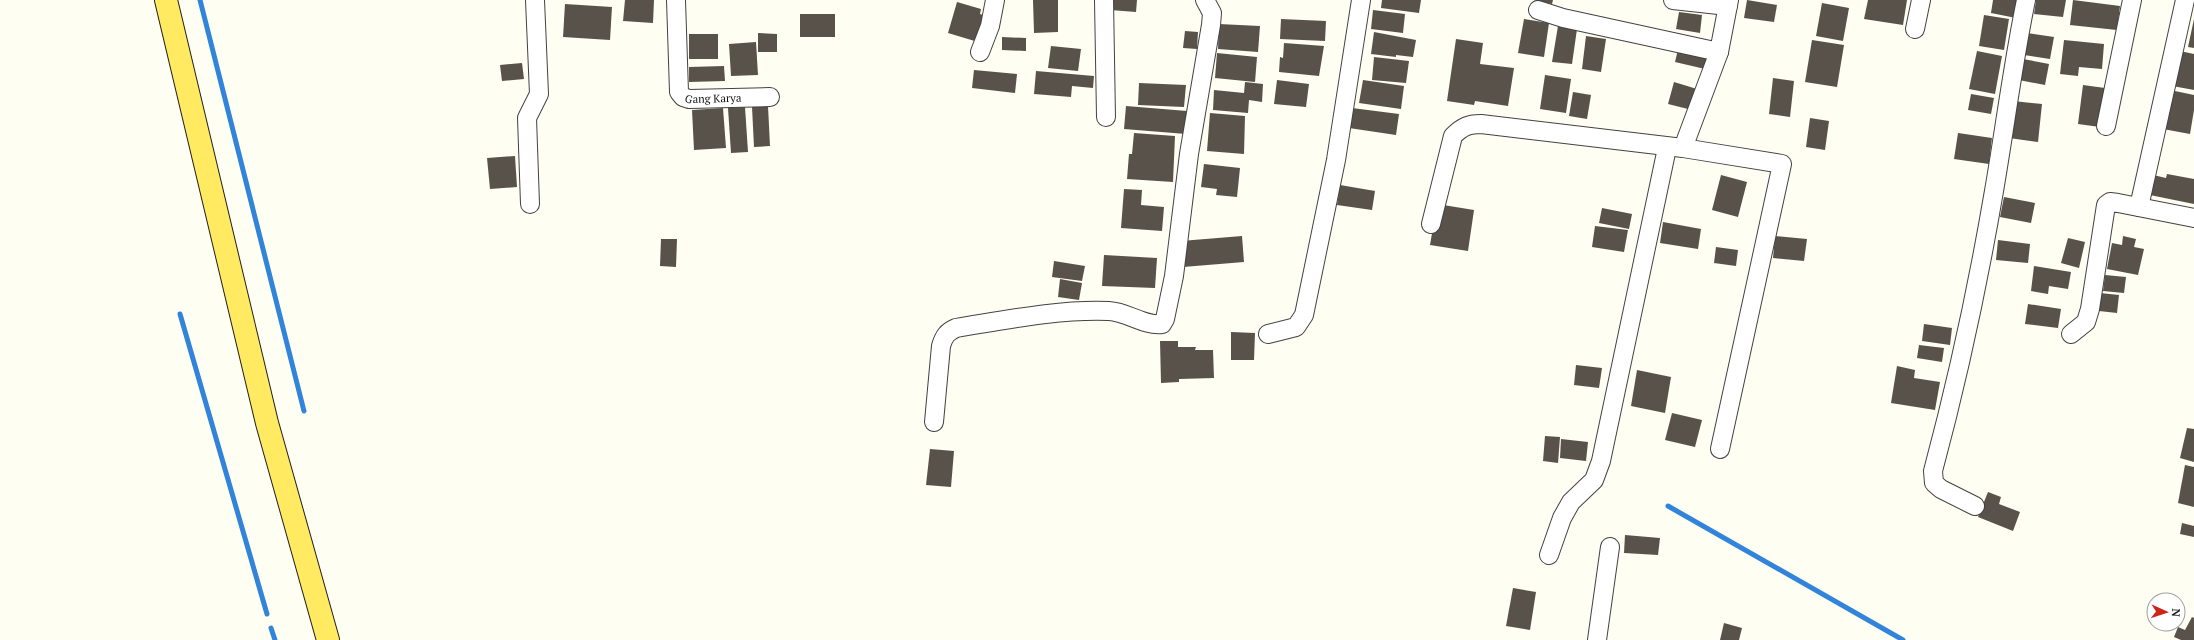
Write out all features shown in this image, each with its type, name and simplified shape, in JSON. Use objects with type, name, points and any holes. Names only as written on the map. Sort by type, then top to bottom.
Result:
[{"type":"main road","points":[[166,0],[267,423],[328,640]]},
{"type":"street","points":[[530,204],[527,118],[539,94],[535,0]]},
{"type":"street","name":"Gang Karya","points":[[676,0],[679,92],[683,97],[689,99],[770,96]]},
{"type":"street","points":[[980,52],[990,26],[995,0]]},
{"type":"street","points":[[1104,0],[1106,117]]},
{"type":"street","points":[[934,422],[943,337],[948,332],[956,328],[1028,317],[1087,311],[1111,311],[1124,313],[1145,323],[1162,324],[1166,319],[1174,276],[1189,154],[1211,25],[1212,13],[1205,0]]},
{"type":"street","points":[[1268,334],[1296,327],[1304,315],[1336,160],[1361,0]]},
{"type":"street","points":[[1549,555],[1562,518],[1571,502],[1594,480],[1601,461],[1675,148],[1719,52],[1729,3],[1673,0]]},
{"type":"street","points":[[1916,29],[1921,0]]},
{"type":"street","points":[[1975,506],[1941,490],[1934,483],[1933,471],[1966,342],[1994,190],[2017,43],[2026,0]]},
{"type":"street","points":[[2106,126],[2132,0]]},
{"type":"street","points":[[2139,207],[2185,0]]},
{"type":"street","points":[[1538,10],[1563,18],[1719,52]]},
{"type":"street","points":[[1431,224],[1453,136],[1460,128],[1468,124],[1481,124],[1675,148],[1782,164],[1720,448]]},
{"type":"street","points":[[2071,334],[2086,322],[2090,309],[2106,205],[2110,202],[2194,218]]},
{"type":"street","points":[[1597,640],[1610,547]]},
{"type":"building","points":[[625,0],[654,0],[653,23],[623,21]]},
{"type":"building","points":[[1033,0],[1058,0],[1058,32],[1034,33]]},
{"type":"building","points":[[1111,0],[1137,0],[1136,12],[1110,10]]},
{"type":"building","points":[[1382,0],[1421,0],[1419,13],[1381,8]]},
{"type":"building","points":[[1534,0],[1553,0],[1552,4]]},
{"type":"building","points":[[1747,0],[1777,5],[1774,22],[1744,18]]},
{"type":"building","points":[[1868,0],[1907,0],[1903,25],[1864,19]]},
{"type":"building","points":[[1993,0],[2020,0],[2016,18],[1991,13]]},
{"type":"building","points":[[2036,0],[2066,0],[2063,17],[2034,14]]},
{"type":"building","points":[[2073,0],[2120,6],[2117,30],[2070,25]]},
{"type":"building","points":[[957,2],[981,9],[980,14],[986,16],[978,42],[948,33]]},
{"type":"building","points":[[1822,3],[1849,8],[1843,41],[1816,36]]},
{"type":"building","points":[[565,4],[612,7],[610,40],[563,37]]},
{"type":"building","points":[[1373,10],[1405,14],[1403,33],[1371,29]]},
{"type":"building","points":[[1679,12],[1702,15],[1700,33],[1676,29]]},
{"type":"building","points":[[800,14],[835,14],[835,37],[800,37]]},
{"type":"building","points":[[1984,15],[2009,19],[2004,50],[1979,46]]},
{"type":"building","points":[[1281,19],[1326,21],[1325,41],[1280,39]]},
{"type":"building","points":[[1524,19],[1549,23],[1544,57],[1518,53]]},
{"type":"building","points":[[2194,19],[2194,48],[2188,47]]},
{"type":"building","points":[[1219,24],[1260,26],[1258,52],[1218,49]]},
{"type":"building","points":[[1558,26],[1577,29],[1572,64],[1552,62]]},
{"type":"building","points":[[1185,31],[1198,32],[1197,49],[1183,48]]},
{"type":"building","points":[[1374,32],[1416,40],[1413,57],[1396,55],[1396,57],[1371,54]]},
{"type":"building","points":[[758,33],[777,34],[777,52],[758,52]]},
{"type":"building","points":[[2027,33],[2054,37],[2050,59],[2024,55]]},
{"type":"building","points":[[689,34],[718,34],[718,59],[689,59]]},
{"type":"building","points":[[1586,36],[1606,39],[1601,72],[1582,69]]},
{"type":"building","points":[[1002,37],[1026,38],[1026,51],[1002,50]]},
{"type":"building","points":[[1456,39],[1483,43],[1480,64],[1514,68],[1508,106],[1475,101],[1474,105],[1447,101]]},
{"type":"building","points":[[1812,40],[1844,45],[1837,87],[1805,82]]},
{"type":"building","points":[[2064,40],[2104,44],[2102,69],[2079,67],[2078,76],[2060,74]]},
{"type":"building","points":[[756,42],[758,75],[731,76],[729,44]]},
{"type":"building","points":[[1284,43],[1324,46],[1319,76],[1279,72],[1280,57],[1283,58]]},
{"type":"building","points":[[1679,45],[1709,52],[1705,69],[1675,62]]},
{"type":"building","points":[[1051,46],[1081,49],[1078,71],[1048,68]]},
{"type":"building","points":[[2175,50],[2194,54],[2194,90],[2167,85]]},
{"type":"building","points":[[1977,51],[2002,56],[1995,94],[1969,89]]},
{"type":"building","points":[[1217,53],[1257,57],[1255,82],[1215,78]]},
{"type":"building","points":[[1374,57],[1409,61],[1406,83],[1372,80]]},
{"type":"building","points":[[2023,59],[2049,64],[2045,85],[2019,80]]},
{"type":"building","points":[[522,63],[524,79],[502,81],[500,65]]},
{"type":"building","points":[[724,66],[725,81],[689,82],[689,67]]},
{"type":"building","points":[[974,70],[1017,74],[1015,93],[972,88]]},
{"type":"building","points":[[1036,71],[1094,76],[1093,88],[1072,86],[1071,97],[1034,94]]},
{"type":"building","points":[[1545,75],[1571,79],[1566,113],[1540,109]]},
{"type":"building","points":[[1773,78],[1794,81],[1790,117],[1769,114]]},
{"type":"building","points":[[1277,80],[1309,84],[1306,107],[1274,104]]},
{"type":"building","points":[[1363,80],[1404,86],[1401,109],[1359,103]]},
{"type":"building","points":[[1245,82],[1263,84],[1262,102],[1249,100],[1248,113],[1213,110],[1214,90],[1244,93]]},
{"type":"building","points":[[1674,82],[1697,89],[1692,110],[1668,104]]},
{"type":"building","points":[[1139,83],[1186,85],[1184,107],[1138,105]]},
{"type":"building","points":[[2083,85],[2105,88],[2100,127],[2078,124]]},
{"type":"building","points":[[2170,90],[2194,95],[2194,110],[2190,134],[2163,129]]},
{"type":"building","points":[[1573,92],[1591,95],[1587,119],[1569,116]]},
{"type":"building","points":[[1971,94],[1994,98],[1991,114],[1968,110]]},
{"type":"building","points":[[2013,101],[2042,104],[2038,142],[2009,138]]},
{"type":"building","points":[[768,106],[770,146],[754,147],[752,107]]},
{"type":"building","points":[[1126,106],[1187,111],[1186,134],[1124,129]]},
{"type":"building","points":[[745,107],[748,152],[731,153],[728,108]]},
{"type":"building","points":[[723,108],[726,148],[694,150],[692,110]]},
{"type":"building","points":[[1352,108],[1399,114],[1396,135],[1349,128]]},
{"type":"building","points":[[1210,113],[1245,116],[1244,154],[1207,151]]},
{"type":"building","points":[[1810,118],[1829,121],[1825,150],[1806,147]]},
{"type":"building","points":[[1134,133],[1175,136],[1173,182],[1127,179],[1129,154],[1132,154]]},
{"type":"building","points":[[1958,133],[1992,138],[1989,164],[1954,159]]},
{"type":"building","points":[[515,156],[517,187],[490,189],[487,158]]},
{"type":"building","points":[[1204,164],[1240,168],[1237,197],[1216,195],[1217,189],[1201,187]]},
{"type":"building","points":[[2149,174],[2166,178],[2167,174],[2194,179],[2194,204],[2145,194]]},
{"type":"building","points":[[1721,175],[1747,182],[1738,217],[1712,210]]},
{"type":"building","points":[[1340,185],[1375,191],[1372,210],[1337,205]]},
{"type":"building","points":[[1124,189],[1142,190],[1141,205],[1164,207],[1162,231],[1121,228]]},
{"type":"building","points":[[2004,197],[2035,203],[2031,223],[2000,217]]},
{"type":"building","points":[[1437,204],[1474,210],[1468,251],[1430,245]]},
{"type":"building","points":[[1602,208],[1632,214],[1629,229],[1599,223]]},
{"type":"building","points":[[1663,222],[1701,229],[1698,249],[1660,243]]},
{"type":"building","points":[[1595,226],[1628,230],[1624,252],[1592,247]]},
{"type":"building","points":[[1242,236],[1244,262],[1183,267],[1181,241]]},
{"type":"building","points":[[1775,236],[1807,239],[1804,261],[1773,258]]},
{"type":"building","points":[[2123,236],[2136,239],[2134,247],[2144,249],[2138,275],[2107,269],[2112,243],[2122,245]]},
{"type":"building","points":[[2068,238],[2085,242],[2079,268],[2061,263]]},
{"type":"building","points":[[661,239],[677,239],[676,267],[660,266]]},
{"type":"building","points":[[1998,240],[2030,244],[2028,263],[1996,260]]},
{"type":"building","points":[[1716,247],[1738,250],[1736,266],[1714,263]]},
{"type":"building","points":[[1104,255],[1157,258],[1155,288],[1102,286]]},
{"type":"building","points":[[1054,261],[1085,266],[1082,281],[1052,277]]},
{"type":"building","points":[[2034,266],[2071,272],[2068,289],[2049,286],[2048,294],[2031,291]]},
{"type":"building","points":[[2105,275],[2126,277],[2124,293],[2103,291]]},
{"type":"building","points":[[1060,279],[1082,283],[1079,300],[1058,297]]},
{"type":"building","points":[[2100,293],[2119,295],[2117,313],[2099,311]]},
{"type":"building","points":[[2028,304],[2061,309],[2058,328],[2025,324]]},
{"type":"building","points":[[1924,324],[1952,328],[1950,345],[1922,341]]},
{"type":"building","points":[[1231,332],[1255,333],[1254,360],[1231,360]]},
{"type":"building","points":[[1160,341],[1178,341],[1178,347],[1196,347],[1195,350],[1213,350],[1214,378],[1179,379],[1179,382],[1161,383]]},
{"type":"building","points":[[1919,345],[1944,348],[1942,362],[1917,358]]},
{"type":"building","points":[[1576,365],[1602,368],[1599,388],[1574,385]]},
{"type":"building","points":[[1897,366],[1915,370],[1914,378],[1940,382],[1935,410],[1891,403]]},
{"type":"building","points":[[1637,370],[1671,377],[1665,413],[1631,406]]},
{"type":"building","points":[[1672,413],[1702,420],[1695,447],[1665,440]]},
{"type":"building","points":[[2187,428],[2194,429],[2194,462],[2180,458]]},
{"type":"building","points":[[1545,436],[1560,437],[1558,463],[1543,461]]},
{"type":"building","points":[[1561,439],[1588,442],[1586,461],[1560,458]]},
{"type":"building","points":[[930,449],[954,451],[951,487],[926,485]]},
{"type":"building","points":[[2185,465],[2194,467],[2194,507],[2178,503]]},
{"type":"building","points":[[1988,492],[2001,497],[1999,504],[2020,512],[2013,531],[1978,517]]},
{"type":"building","points":[[2182,523],[2194,526],[2194,537],[2180,534]]},
{"type":"building","points":[[1625,535],[1660,538],[1658,555],[1624,553]]},
{"type":"building","points":[[1513,588],[1536,592],[1530,630],[1506,626]]},
{"type":"building","points":[[2192,617],[2194,618],[2194,640],[2181,640],[2174,637],[2176,632],[2186,632],[2186,628]]},
{"type":"building","points":[[1724,623],[1742,628],[1739,640],[1720,640]]},
{"type":"waterway","points":[[200,0],[304,411]]},
{"type":"waterway","points":[[180,314],[267,614]]},
{"type":"waterway","points":[[1668,506],[1903,640]]},
{"type":"waterway","points":[[271,628],[275,640]]}]
